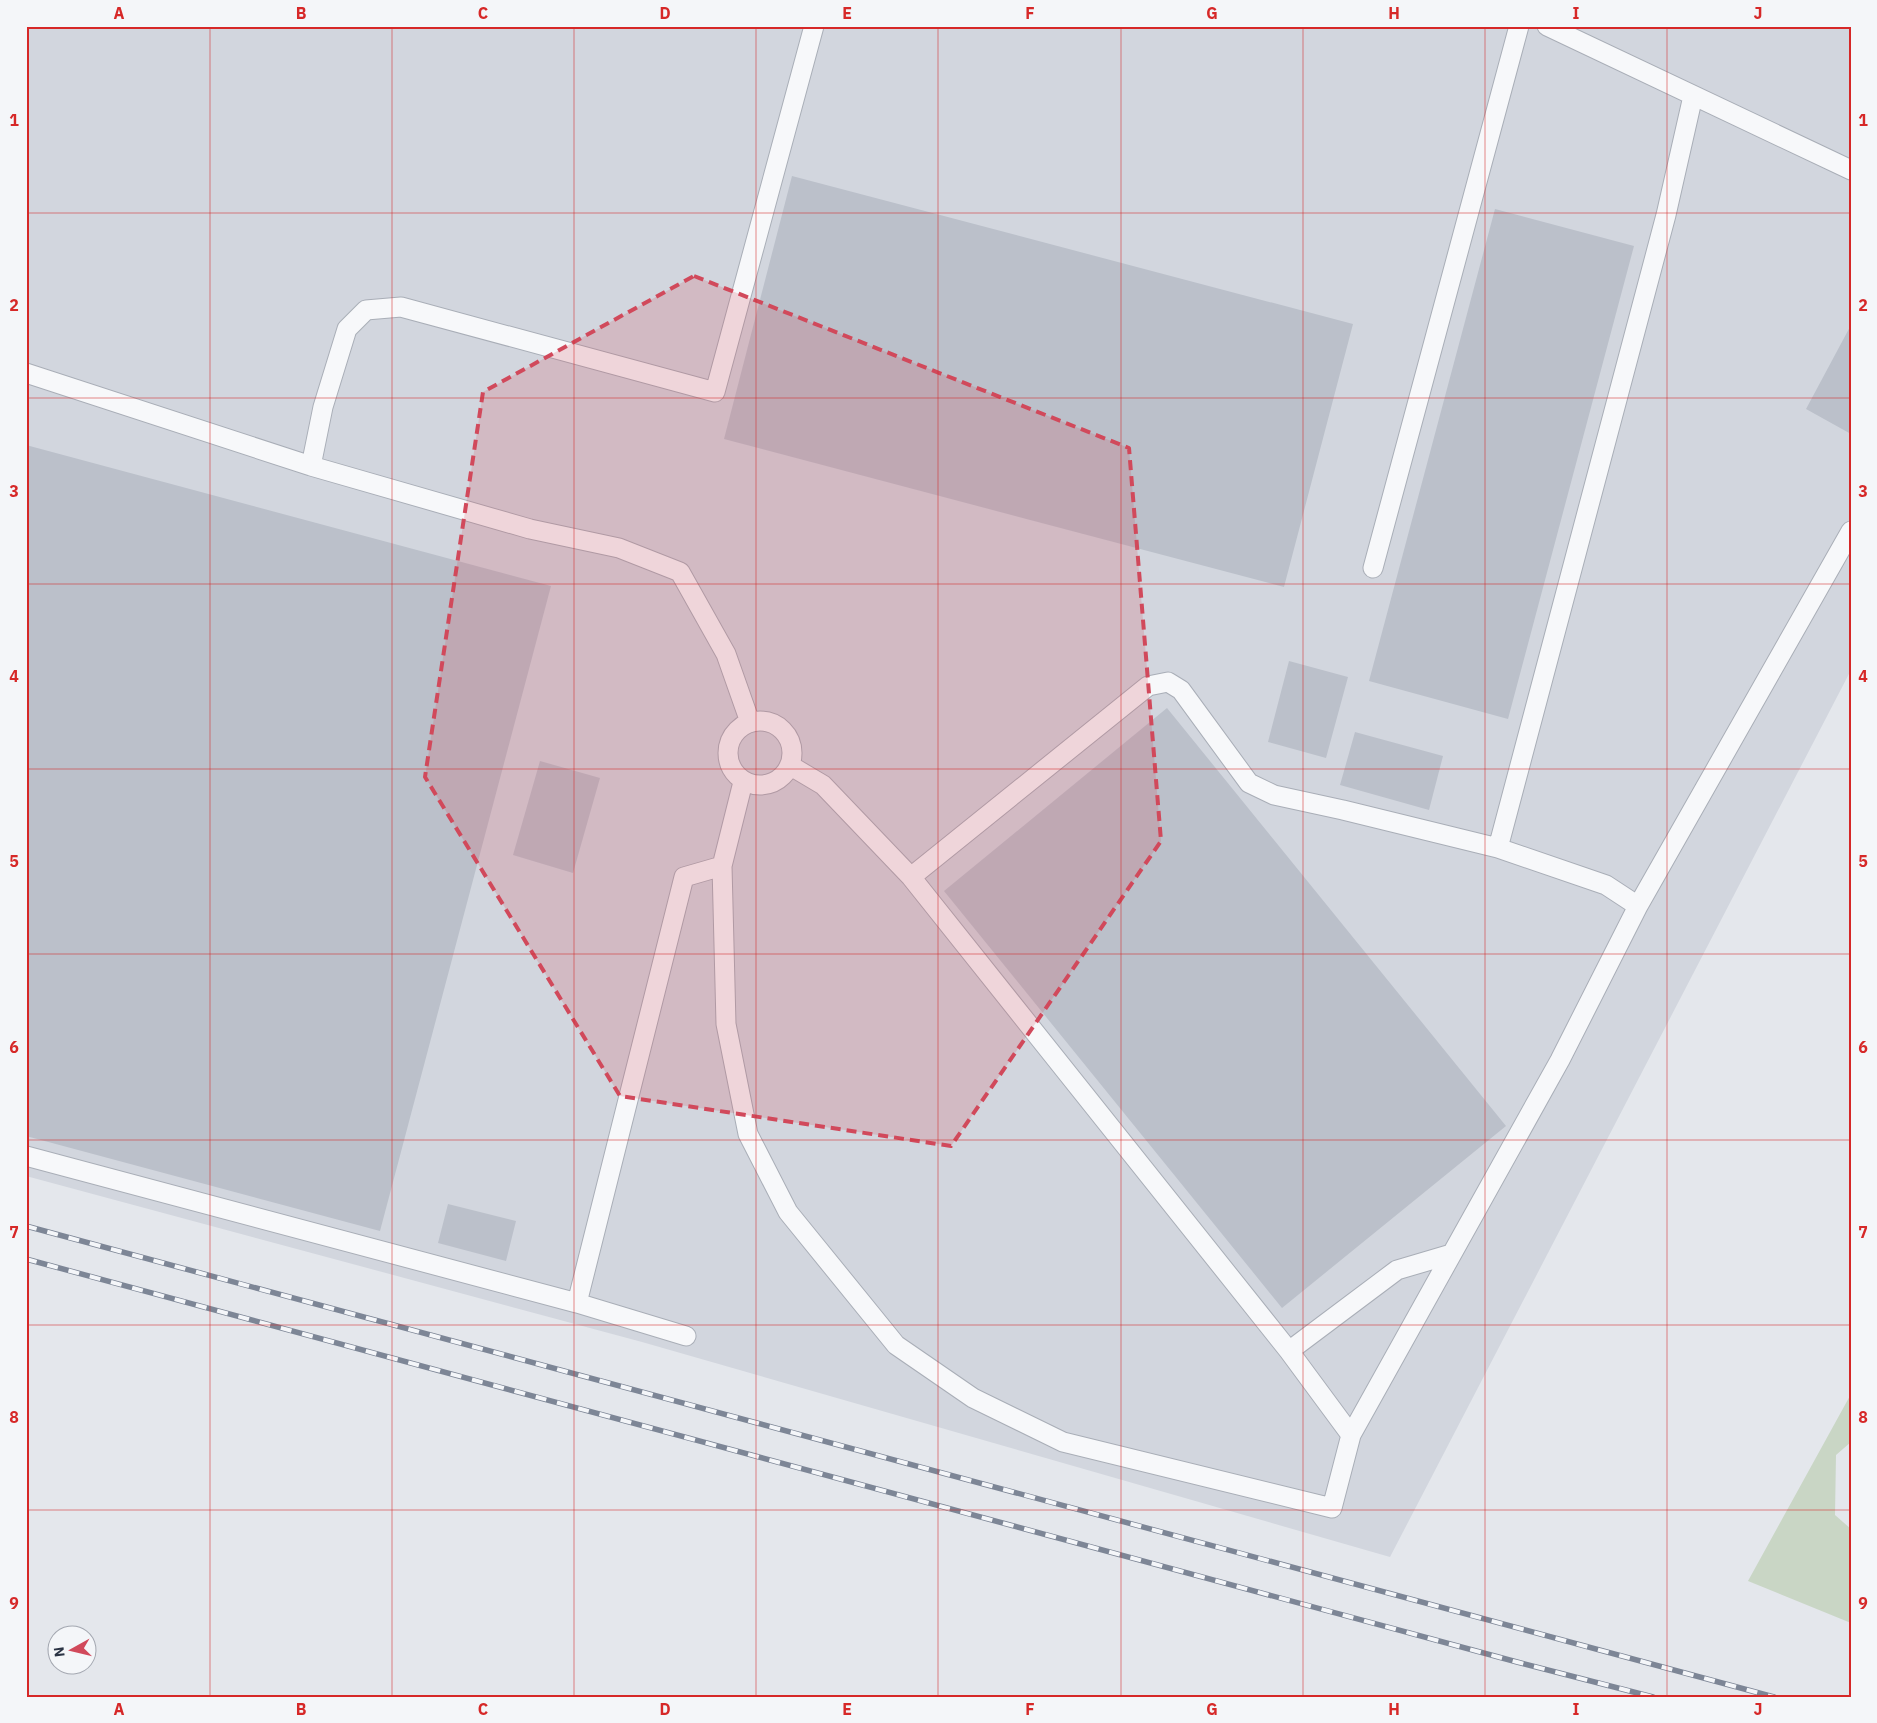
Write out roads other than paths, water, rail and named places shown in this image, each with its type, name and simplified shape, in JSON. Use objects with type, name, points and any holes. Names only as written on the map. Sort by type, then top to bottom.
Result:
[{"type":"lane","points":[[311,466],[323,407],[347,329],[366,310],[401,307],[715,392],[814,26]]},
{"type":"lane","points":[[1373,568],[1519,26]]},
{"type":"lane","points":[[1547,26],[1851,170]]},
{"type":"lane","points":[[1498,848],[1666,215],[1693,96]]},
{"type":"lane","points":[[26,373],[311,466],[530,529],[619,548],[680,572],[726,654],[750,722]]},
{"type":"lane","points":[[743,782],[722,866],[726,1024],[748,1134],[788,1212],[896,1345],[973,1398],[1063,1442],[1332,1508],[1351,1435],[1560,1060],[1638,906],[1851,531]]},
{"type":"lane","points":[[911,877],[1148,686],[1168,682],[1181,690],[1249,783],[1274,795],[1498,848],[1606,884],[1638,906]]},
{"type":"lane","points":[[768,721],[785,730],[793,747],[791,766],[779,781],[761,787],[743,782],[730,768],[727,750],[734,732],[750,722],[768,721]]},
{"type":"lane","points":[[791,766],[823,785],[911,877],[1289,1351],[1351,1435]]},
{"type":"lane","points":[[577,1303],[684,877],[722,866]]},
{"type":"lane","points":[[26,1156],[577,1303],[686,1336]]},
{"type":"lane","points":[[1289,1351],[1396,1270],[1451,1254]]},
{"type":"railway","points":[[26,1226],[1774,1697]]},
{"type":"railway","points":[[26,1259],[1517,1662],[1653,1697]]}]
